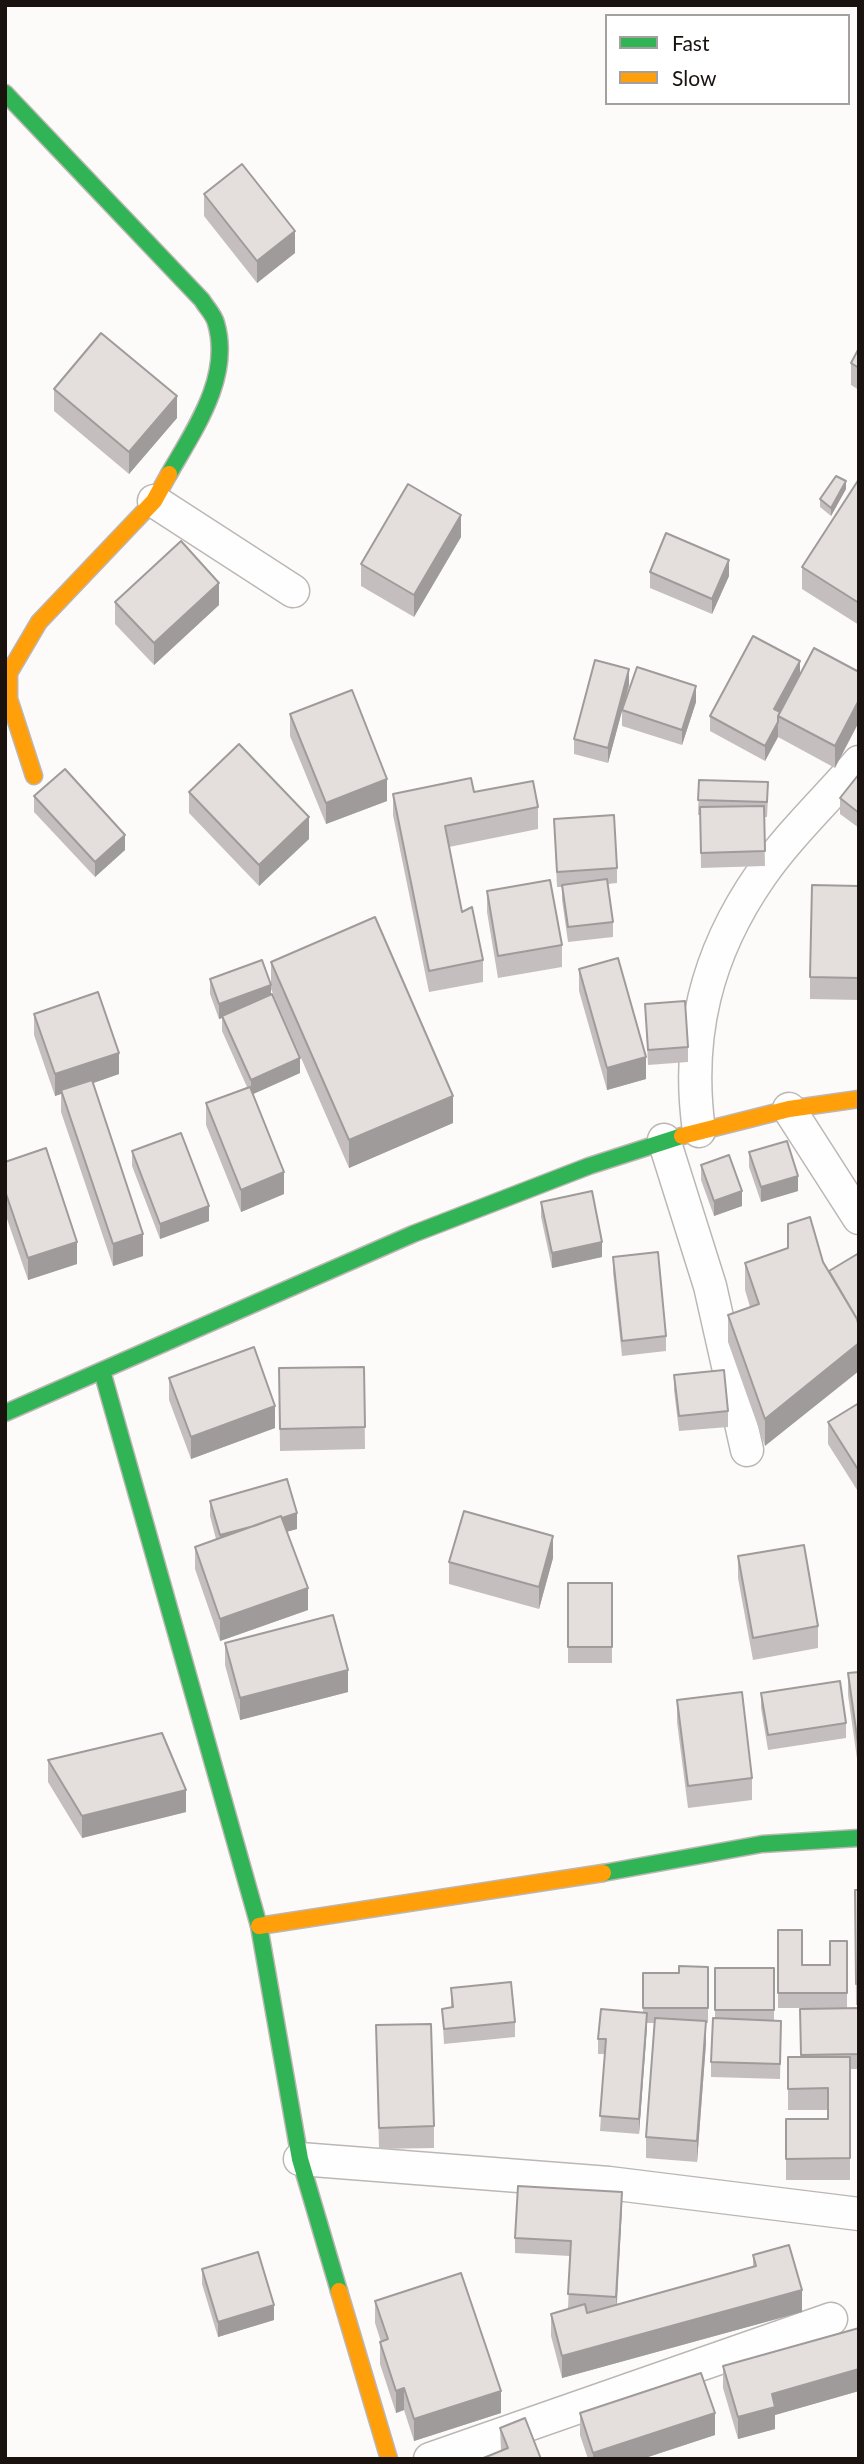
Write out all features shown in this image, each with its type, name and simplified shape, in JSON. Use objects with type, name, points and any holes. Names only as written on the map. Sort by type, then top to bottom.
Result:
[{"type":"street","points":[[5,93],[202,300],[216,322],[219,353],[210,401],[154,501],[39,622],[9,673],[9,699],[34,775]]},
{"type":"street","points":[[154,501],[293,591]]},
{"type":"street","points":[[699,1131],[693,1087],[699,1009],[719,949],[761,874],[859,762]]},
{"type":"street","points":[[5,1413],[413,1234],[664,1140],[789,1109],[859,1099]]},
{"type":"street","points":[[789,1109],[859,1218]]},
{"type":"street","points":[[664,1140],[710,1286],[747,1450]]},
{"type":"street","points":[[102,1371],[259,1926],[300,2159],[389,2459]]},
{"type":"street","points":[[259,1926],[554,1882],[760,1846],[833,1837],[859,1838]]},
{"type":"street","points":[[300,2159],[609,2183],[859,2214]]},
{"type":"street","points":[[430,2459],[831,2319]]},
{"type":"building","points":[[242,164],[295,231],[257,261],[204,194]]},
{"type":"building","points":[[101,333],[177,396],[129,452],[54,389]]},
{"type":"building","points":[[859,348],[859,368],[851,363]]},
{"type":"building","points":[[836,476],[846,481],[831,508],[820,499]]},
{"type":"building","points":[[859,479],[859,603],[802,567]]},
{"type":"building","points":[[408,484],[461,515],[414,595],[361,564]]},
{"type":"building","points":[[666,533],[729,560],[712,599],[650,572]]},
{"type":"building","points":[[181,541],[219,583],[154,643],[115,602]]},
{"type":"building","points":[[753,636],[800,661],[774,709],[780,712],[778,722],[765,746],[710,716]]},
{"type":"building","points":[[814,648],[859,672],[859,700],[835,746],[778,716]]},
{"type":"building","points":[[595,660],[629,669],[608,748],[574,739]]},
{"type":"building","points":[[637,667],[696,686],[682,730],[622,710]]},
{"type":"building","points":[[352,690],[387,779],[326,803],[290,714]]},
{"type":"building","points":[[239,744],[309,817],[259,865],[189,792]]},
{"type":"building","points":[[65,769],[125,835],[95,862],[34,796]]},
{"type":"building","points":[[859,774],[859,813],[840,798]]},
{"type":"building","points":[[471,778],[474,792],[533,781],[538,807],[445,826],[462,912],[472,907],[483,960],[429,971],[393,794]]},
{"type":"building","points":[[699,780],[768,782],[767,802],[698,800]]},
{"type":"building","points":[[764,806],[765,851],[701,853],[700,807]]},
{"type":"building","points":[[614,815],[617,868],[557,872],[554,819]]},
{"type":"building","points":[[607,879],[613,922],[568,927],[562,885]]},
{"type":"building","points":[[550,880],[562,945],[498,956],[487,891]]},
{"type":"building","points":[[812,885],[859,886],[859,978],[810,977]]},
{"type":"building","points":[[375,917],[453,1096],[349,1140],[271,962]]},
{"type":"building","points":[[618,958],[646,1057],[607,1068],[579,969]]},
{"type":"building","points":[[262,960],[271,985],[219,1004],[210,979]]},
{"type":"building","points":[[98,992],[119,1053],[55,1074],[34,1014]]},
{"type":"building","points":[[272,994],[300,1058],[251,1080],[222,1016]]},
{"type":"building","points":[[685,1001],[688,1047],[648,1050],[645,1004]]},
{"type":"building","points":[[92,1080],[143,1234],[113,1244],[61,1090]]},
{"type":"building","points":[[250,1087],[284,1172],[241,1190],[206,1103]]},
{"type":"building","points":[[181,1133],[209,1206],[160,1224],[132,1151]]},
{"type":"building","points":[[787,1141],[798,1176],[761,1187],[749,1152]]},
{"type":"building","points":[[46,1148],[77,1242],[28,1258],[5,1191],[5,1162]]},
{"type":"building","points":[[729,1155],[742,1191],[714,1201],[701,1165]]},
{"type":"building","points":[[592,1191],[602,1242],[552,1253],[541,1202]]},
{"type":"building","points":[[810,1217],[823,1262],[857,1319],[859,1343],[765,1419],[728,1315],[759,1304],[745,1263],[788,1248],[788,1224]]},
{"type":"building","points":[[658,1252],[666,1336],[622,1341],[613,1257]]},
{"type":"building","points":[[859,1253],[859,1327],[829,1271]]},
{"type":"building","points":[[254,1347],[275,1406],[191,1437],[169,1378]]},
{"type":"building","points":[[364,1367],[365,1427],[280,1429],[279,1368]]},
{"type":"building","points":[[724,1370],[728,1411],[679,1416],[674,1375]]},
{"type":"building","points":[[859,1403],[859,1471],[828,1422]]},
{"type":"building","points":[[287,1479],[297,1513],[220,1535],[210,1501]]},
{"type":"building","points":[[464,1511],[553,1536],[539,1587],[449,1562]]},
{"type":"building","points":[[281,1516],[308,1588],[220,1619],[195,1547]]},
{"type":"building","points":[[804,1545],[818,1626],[753,1638],[738,1556]]},
{"type":"building","points":[[568,1583],[612,1583],[612,1647],[568,1647]]},
{"type":"building","points":[[333,1615],[348,1670],[240,1698],[225,1643]]},
{"type":"building","points":[[859,1672],[859,1751],[848,1673]]},
{"type":"building","points":[[840,1681],[846,1723],[768,1735],[761,1693]]},
{"type":"building","points":[[742,1692],[752,1778],[688,1786],[677,1700]]},
{"type":"building","points":[[162,1733],[186,1790],[82,1816],[48,1760]]},
{"type":"building","points":[[855,1890],[859,1890],[859,1984],[856,1984]]},
{"type":"building","points":[[778,1930],[802,1930],[802,1965],[830,1965],[830,1941],[847,1941],[847,1993],[778,1993]]},
{"type":"building","points":[[679,1966],[708,1967],[708,2008],[643,2008],[643,1973],[679,1973]]},
{"type":"building","points":[[715,1968],[774,1968],[774,2010],[715,2010]]},
{"type":"building","points":[[511,1982],[515,2022],[444,2029],[442,2009],[453,2007],[451,1988]]},
{"type":"building","points":[[859,2008],[859,2054],[801,2055],[800,2009]]},
{"type":"building","points":[[601,2009],[647,2013],[639,2119],[600,2116],[606,2039],[598,2039]]},
{"type":"building","points":[[655,2018],[706,2021],[697,2141],[646,2137]]},
{"type":"building","points":[[713,2018],[781,2021],[780,2064],[711,2062]]},
{"type":"building","points":[[431,2024],[434,2126],[379,2128],[376,2025]]},
{"type":"building","points":[[788,2057],[850,2057],[850,2158],[786,2159],[786,2119],[828,2119],[828,2088],[788,2089]]},
{"type":"building","points":[[518,2186],[622,2192],[616,2297],[568,2294],[571,2241],[515,2238]]},
{"type":"building","points":[[789,2245],[802,2290],[562,2356],[551,2314],[585,2304],[587,2313],[756,2266],[753,2255]]},
{"type":"building","points":[[258,2252],[274,2305],[218,2322],[202,2269]]},
{"type":"building","points":[[461,2273],[501,2391],[414,2419],[404,2388],[396,2391],[380,2342],[388,2339],[375,2301]]},
{"type":"building","points":[[859,2328],[859,2369],[772,2394],[775,2407],[738,2417],[723,2366]]},
{"type":"building","points":[[701,2373],[715,2413],[593,2453],[580,2413]]},
{"type":"building","points":[[525,2418],[541,2459],[481,2459],[508,2448],[500,2428]]},
{"type":"traffic: fast","points":[[5,93],[202,300],[215,320],[220,343],[215,383],[199,421],[169,474]]},
{"type":"traffic: fast","points":[[5,1413],[413,1234],[589,1166],[682,1136]]},
{"type":"traffic: fast","points":[[102,1371],[259,1926],[300,2159],[339,2291]]},
{"type":"traffic: fast","points":[[603,1873],[762,1844],[859,1838]]},
{"type":"traffic: slow","points":[[34,776],[9,699],[9,673],[39,622],[154,501],[169,474]]},
{"type":"traffic: slow","points":[[682,1136],[789,1109],[859,1099]]},
{"type":"traffic: slow","points":[[259,1926],[603,1873]]},
{"type":"traffic: slow","points":[[339,2291],[389,2459]]}]
